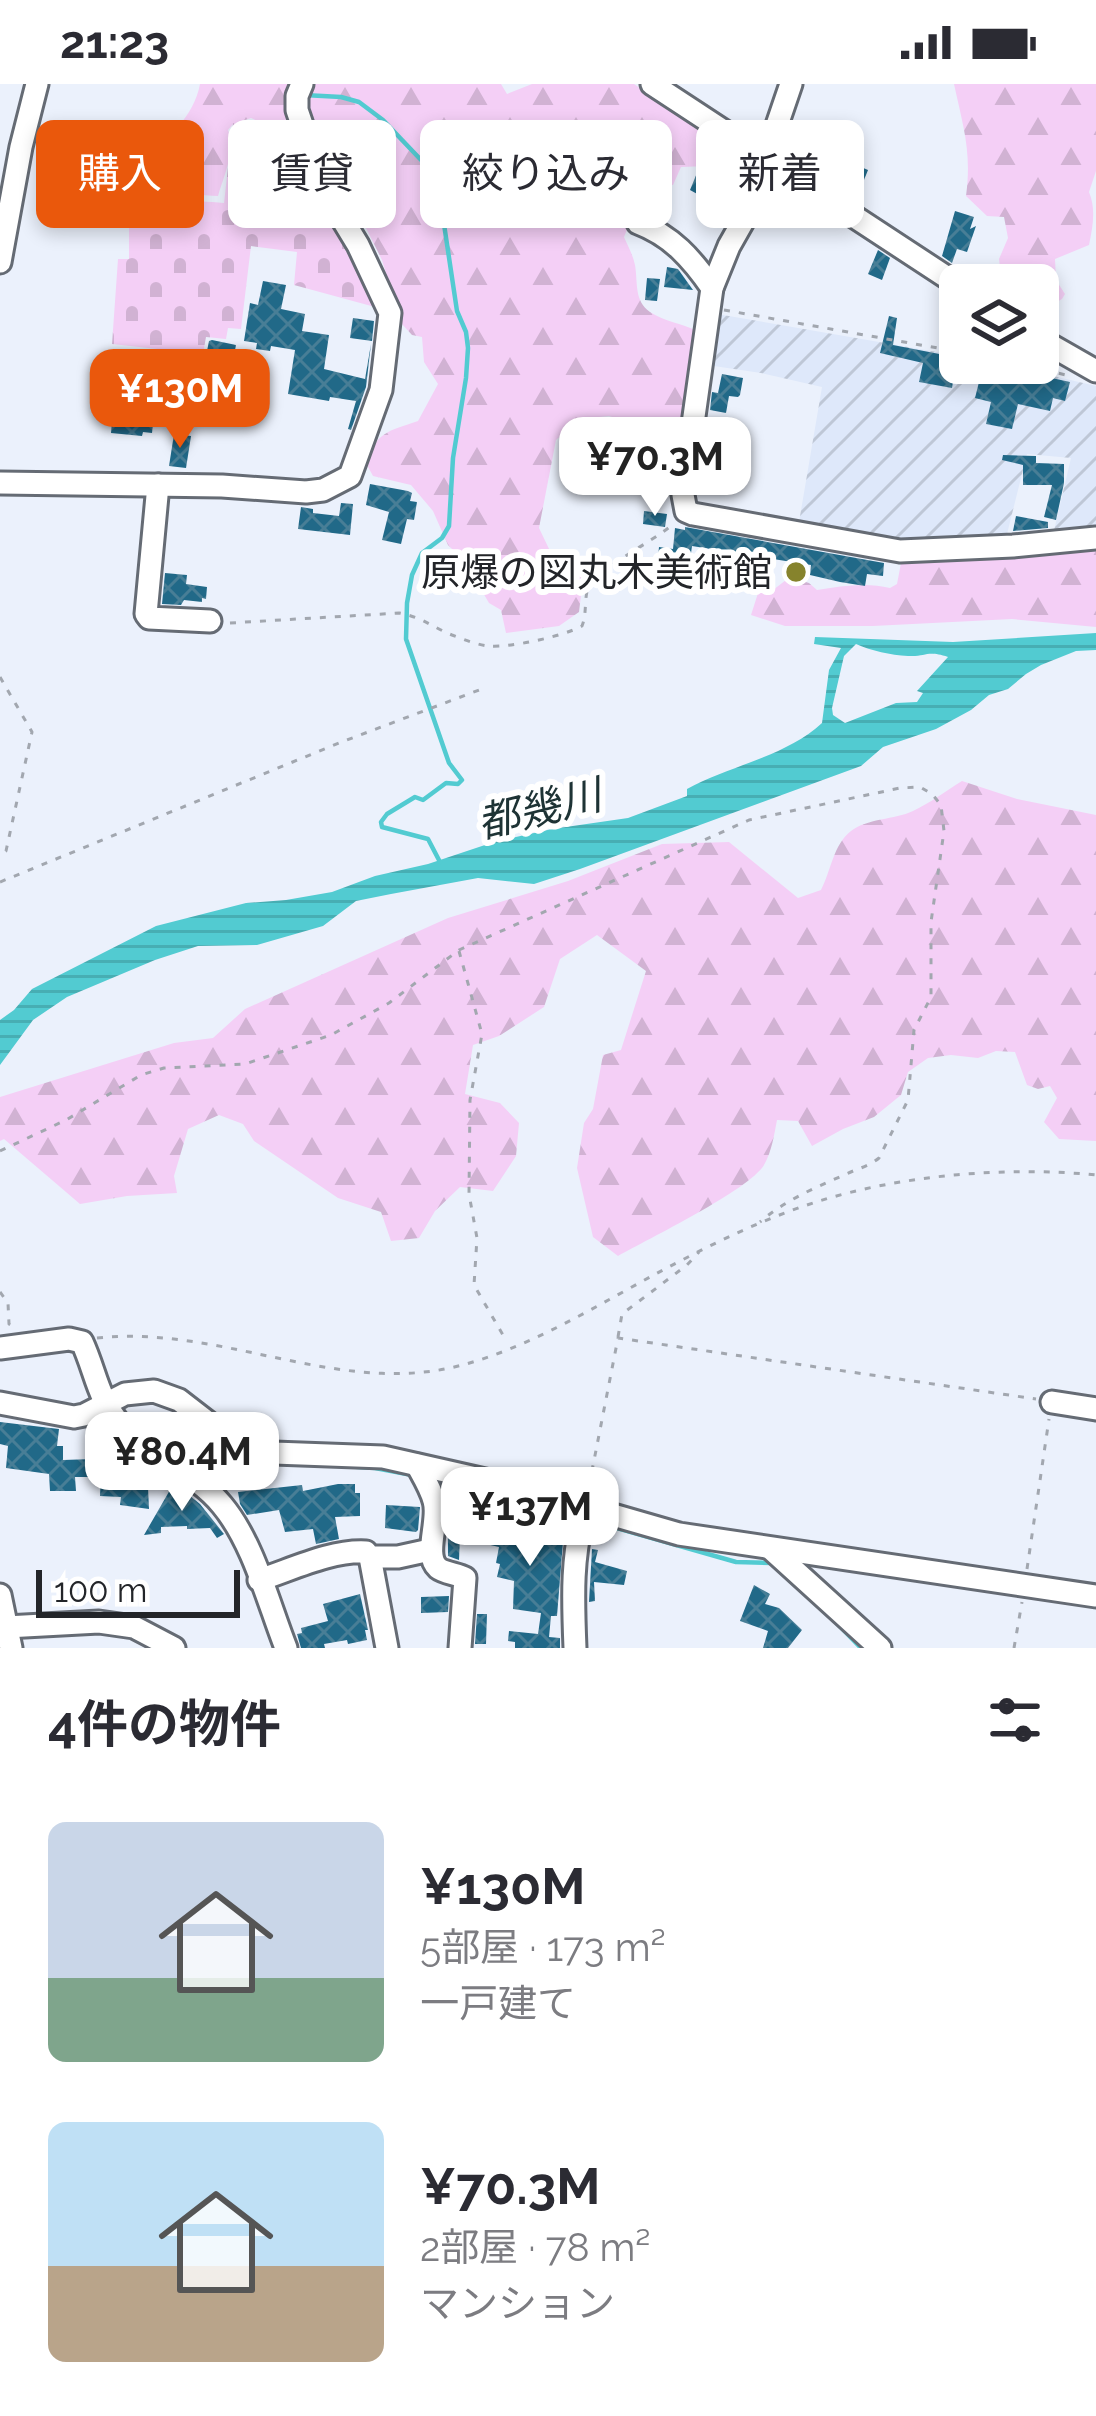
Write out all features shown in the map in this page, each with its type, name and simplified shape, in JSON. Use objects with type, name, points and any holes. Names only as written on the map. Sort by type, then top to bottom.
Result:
[{"type":"street","points":[[0,262],[37,84]]},
{"type":"street","points":[[0,482],[306,492],[323,490],[350,476],[381,390],[390,313],[325,189],[297,110],[302,84]]},
{"type":"street","points":[[652,84],[706,120]]},
{"type":"street","points":[[779,120],[790,84]]},
{"type":"street","points":[[864,224],[939,272]]},
{"type":"street","points":[[648,228],[696,264],[711,298]]},
{"type":"street","points":[[739,228],[711,298],[683,495],[686,511],[900,551],[1096,538]]},
{"type":"street","points":[[1059,354],[1085,374]]},
{"type":"street","points":[[158,485],[146,614],[149,618],[210,621]]},
{"type":"street","points":[[0,1348],[79,1340],[106,1403],[130,1433],[190,1474],[225,1508],[247,1546],[286,1648]]},
{"type":"street","points":[[0,1403],[69,1418],[134,1392],[154,1391],[179,1400],[229,1439],[254,1450],[366,1455],[586,1506],[679,1534],[1096,1596]]},
{"type":"street","points":[[1052,1402],[1096,1409]]},
{"type":"street","points":[[417,1465],[436,1504],[430,1550],[440,1570],[465,1578],[460,1648]]},
{"type":"street","points":[[575,1648],[574,1561],[586,1506]]},
{"type":"street","points":[[771,1549],[880,1648]]},
{"type":"street","points":[[370,1557],[430,1550]]},
{"type":"street","points":[[260,1580],[329,1557],[367,1552],[387,1648]]},
{"type":"street","points":[[0,1595],[9,1637],[99,1622],[134,1627],[174,1648]]},
{"type":"path","points":[[711,298],[939,347]]},
{"type":"path","points":[[210,621],[400,614],[418,616],[449,634],[490,646],[576,630],[585,617],[588,587],[601,572],[647,544],[686,511]]},
{"type":"path","points":[[0,677],[32,732],[6,851],[0,854]]},
{"type":"path","points":[[0,882],[487,686]]},
{"type":"path","points":[[0,1151],[67,1120],[141,1075],[164,1068],[245,1064],[331,1035],[389,1004],[458,950],[749,820],[920,787],[940,805],[944,830],[931,922],[932,997],[914,1030],[908,1100],[879,1158],[776,1208],[760,1222]]},
{"type":"path","points":[[458,950],[482,1034],[470,1100],[475,1285],[507,1342]]},
{"type":"path","points":[[79,1340],[171,1338],[357,1372],[446,1369],[506,1350],[760,1222],[838,1196],[908,1182],[1023,1172],[1096,1175]]},
{"type":"path","points":[[586,1506],[622,1314],[700,1250]]},
{"type":"path","points":[[0,1292],[8,1303],[9,1324],[15,1328]]},
{"type":"path","points":[[618,1339],[1052,1402],[1014,1648]]},
{"type":"shaded area","points":[[717,314],[939,352],[939,384],[1059,384],[1059,377],[1096,386],[1096,533],[1052,539],[1071,458],[1027,454],[1005,542],[913,547],[798,528],[822,387],[707,365]]},
{"type":"green space","points":[[200,84],[501,84],[507,94],[532,84],[634,84],[696,121],[696,166],[681,167],[673,185],[672,120],[420,120],[420,228],[628,228],[624,237],[634,261],[641,303],[656,315],[697,331],[684,426],[638,425],[609,416],[579,419],[556,440],[539,528],[551,553],[584,570],[579,612],[559,626],[506,633],[501,610],[489,603],[479,586],[469,589],[466,563],[448,545],[433,511],[411,485],[373,476],[367,465],[379,439],[418,421],[438,384],[424,362],[422,337],[412,335],[401,323],[382,260],[366,228],[396,228],[396,120],[228,120],[228,162],[218,196],[204,195],[204,120],[183,120]]},
{"type":"green space","points":[[954,84],[1096,84],[1096,171],[1089,192],[1093,224],[1089,245],[1055,259],[1055,264],[1000,264],[1008,238],[1004,217],[987,216],[966,196],[963,126]]},
{"type":"green space","points":[[228,167],[228,228],[347,228],[386,310],[294,285],[297,252],[251,246],[241,329],[228,328],[226,339],[206,337],[203,354],[112,344],[118,259],[129,259],[129,228],[204,228],[204,201],[224,203]]},
{"type":"green space","points":[[1096,535],[1096,627],[1012,619],[785,626],[751,615],[759,590],[773,590],[790,577],[817,590],[863,585],[890,588],[897,584],[902,558]]},
{"type":"green space","points":[[962,781],[1017,799],[1096,815],[1096,1141],[1059,1139],[1044,1122],[1057,1098],[1050,1086],[1027,1085],[1015,1052],[928,1058],[908,1072],[901,1095],[874,1117],[812,1146],[798,1121],[777,1120],[769,1154],[755,1175],[618,1256],[593,1237],[577,1168],[603,1055],[621,1050],[646,971],[597,935],[560,959],[544,1007],[499,1036],[473,1045],[465,1094],[500,1103],[519,1123],[516,1156],[493,1191],[460,1187],[435,1211],[419,1238],[391,1241],[381,1212],[338,1198],[254,1141],[243,1124],[219,1115],[188,1129],[174,1176],[177,1193],[80,1204],[4,1139],[0,1141],[0,1097],[174,1043],[213,1038],[245,1009],[448,918],[568,881],[662,844],[729,842],[798,898],[821,890],[836,851],[851,831],[913,811]]},
{"type":"water","name":"都幾川","points":[[1096,633],[1096,650],[1076,651],[1041,665],[936,729],[883,747],[861,766],[580,869],[534,884],[478,878],[356,901],[323,926],[257,945],[198,946],[155,960],[67,997],[33,1020],[0,1065],[0,1020],[32,989],[156,926],[246,903],[332,892],[494,842],[628,818],[687,796],[687,789],[775,752],[822,723],[829,670],[841,648],[814,644],[815,637],[953,642]],"holes":[[[856,644],[895,655],[948,657],[917,691],[923,693],[917,702],[896,703],[845,723],[833,715],[832,708],[844,656]]]},
{"type":"building","points":[[955,211],[974,217],[970,229],[976,226],[967,252],[957,249],[952,263],[942,256]]},
{"type":"building","points":[[878,250],[890,258],[882,280],[868,274]]},
{"type":"building","points":[[667,267],[678,269],[693,290],[664,287]]},
{"type":"building","points":[[647,278],[660,279],[657,301],[645,300]]},
{"type":"building","points":[[263,281],[286,285],[281,309],[305,314],[302,331],[329,335],[324,369],[365,379],[371,344],[366,387],[351,430],[356,401],[288,394],[295,350],[256,349],[257,343],[244,341],[250,303],[258,305]]},
{"type":"building","points":[[889,316],[897,318],[893,345],[939,354],[939,384],[953,384],[952,388],[919,382],[923,363],[880,353]]},
{"type":"building","points":[[353,318],[374,321],[372,341],[350,338]]},
{"type":"building","points":[[212,340],[236,345],[229,381],[202,376],[204,369],[176,366],[178,352],[206,356]]},
{"type":"building","points":[[722,374],[743,378],[740,395],[729,396],[726,413],[710,410],[712,392],[718,393]]},
{"type":"building","points":[[1070,382],[1065,401],[1053,398],[1050,411],[1018,404],[1012,429],[986,424],[991,402],[975,398],[978,384]]},
{"type":"building","points":[[136,396],[156,398],[152,433],[111,433],[112,421],[118,422],[119,414],[134,411]]},
{"type":"building","points":[[174,434],[191,436],[186,468],[169,466]]},
{"type":"building","points":[[1003,455],[1036,456],[1036,463],[1064,464],[1056,520],[1044,517],[1052,485],[1023,485],[1023,465],[1002,460]]},
{"type":"building","points":[[370,484],[408,491],[410,501],[417,502],[414,520],[407,519],[401,544],[382,540],[389,512],[366,505]]},
{"type":"building","points":[[341,503],[353,504],[350,535],[298,529],[301,507],[339,516]]},
{"type":"building","points":[[644,511],[667,514],[665,527],[643,524]]},
{"type":"building","points":[[1016,516],[1048,522],[1048,528],[1013,531]]},
{"type":"building","points":[[675,528],[884,563],[883,576],[867,574],[865,586],[810,575],[811,565],[692,546],[689,568],[657,565],[659,547],[673,549]]},
{"type":"building","points":[[165,573],[187,575],[186,584],[207,587],[206,599],[162,604]]},
{"type":"building","points":[[0,1422],[59,1429],[57,1446],[63,1446],[63,1460],[93,1459],[93,1477],[75,1477],[76,1491],[50,1491],[49,1474],[6,1468],[8,1446],[0,1444]]},
{"type":"building","points":[[101,1473],[136,1475],[136,1485],[148,1487],[149,1509],[120,1505],[121,1497],[100,1496]]},
{"type":"building","points":[[174,1483],[200,1504],[224,1534],[217,1538],[210,1528],[187,1526],[161,1527],[161,1533],[144,1535]]},
{"type":"building","points":[[355,1484],[360,1516],[335,1517],[339,1539],[316,1544],[313,1529],[285,1532],[279,1510],[247,1515],[238,1492],[302,1485],[303,1491]]},
{"type":"building","points":[[386,1505],[420,1507],[418,1530],[385,1528]]},
{"type":"building","points":[[542,1511],[565,1517],[557,1616],[551,1616],[549,1637],[560,1638],[560,1648],[515,1648],[515,1642],[508,1641],[509,1631],[538,1634],[541,1613],[513,1609],[514,1581],[497,1577],[499,1547],[469,1540],[473,1524],[495,1529],[500,1515],[527,1524],[529,1513],[541,1515]]},
{"type":"building","points":[[448,1535],[460,1535],[459,1560],[448,1556]]},
{"type":"building","points":[[592,1549],[598,1550],[595,1562],[627,1571],[624,1585],[594,1582],[595,1601],[589,1602]]},
{"type":"building","points":[[754,1585],[770,1594],[765,1604],[779,1608],[802,1630],[788,1648],[763,1648],[768,1631],[740,1621]]},
{"type":"building","points":[[360,1594],[367,1640],[301,1648],[297,1634],[302,1633],[301,1628],[328,1621],[323,1604]]},
{"type":"building","points":[[449,1596],[448,1612],[421,1613],[421,1597]]},
{"type":"building","points":[[477,1614],[487,1614],[486,1644],[475,1644]]},
{"type":"waterway","points":[[304,95],[359,102],[422,161],[441,204],[457,311],[466,332],[466,378],[453,458],[449,526],[422,553],[412,575],[406,639],[449,763],[462,780],[446,783],[423,800],[415,797],[381,822],[382,827],[428,839],[440,862]]},
{"type":"waterway","points":[[169,1445],[194,1454],[263,1462]]},
{"type":"waterway","points":[[328,1465],[412,1475]]},
{"type":"waterway","points":[[435,1480],[575,1516]]},
{"type":"waterway","points":[[592,1521],[736,1562],[772,1563]]},
{"type":"waterway","points":[[825,1611],[861,1648]]},
{"type":"place","name":"原爆の図丸木美術館","points":[[796,572]]}]
